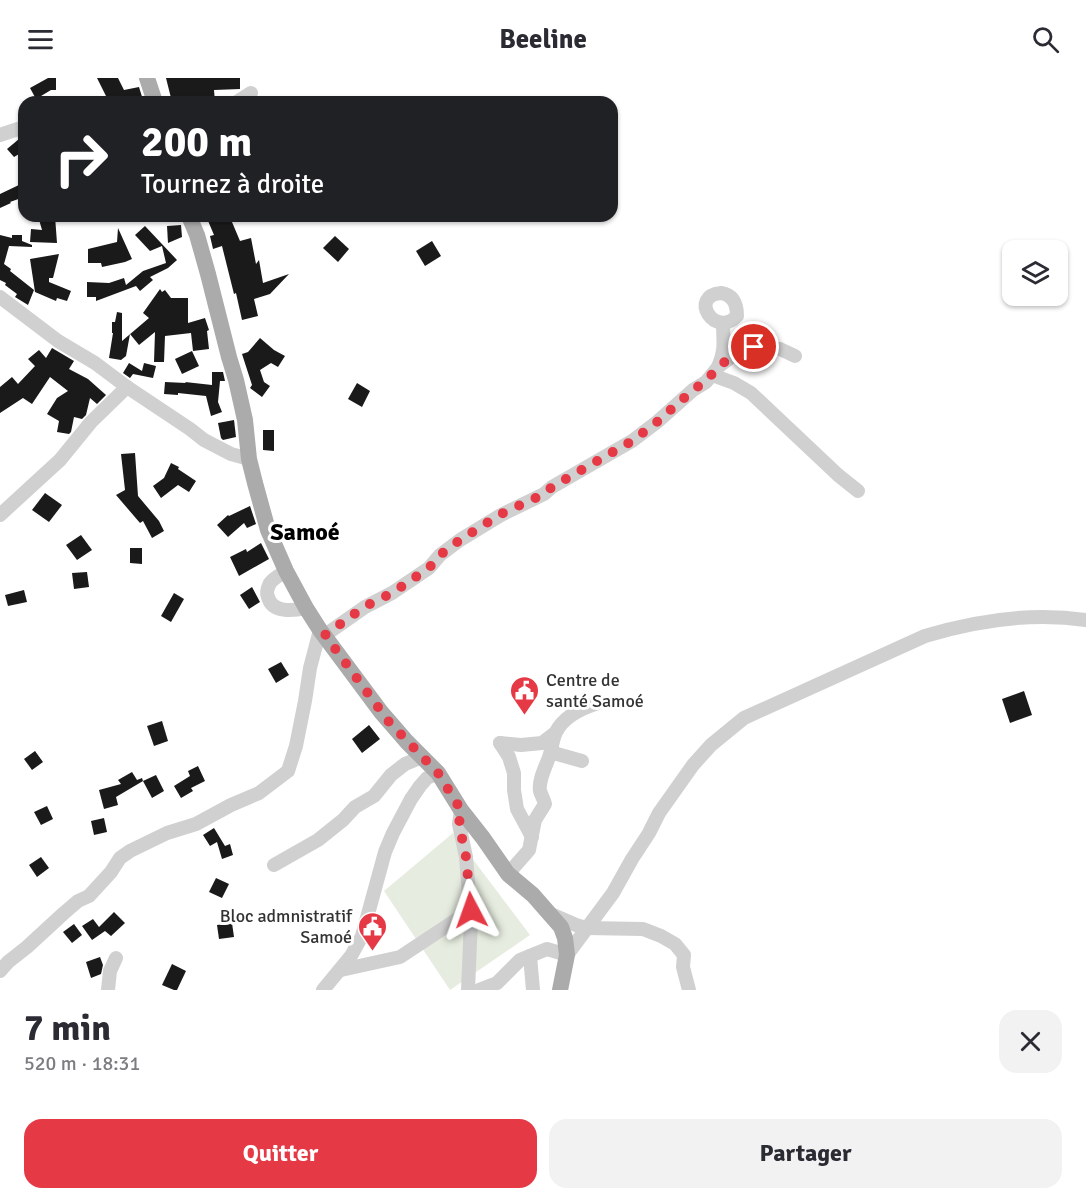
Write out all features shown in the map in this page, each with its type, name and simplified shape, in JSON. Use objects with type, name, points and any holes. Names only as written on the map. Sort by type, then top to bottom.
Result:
[{"type":"main road","points":[[147,78],[152,96]]},
{"type":"main road","points":[[191,222],[208,274],[236,380],[249,459],[268,530],[286,571],[323,633],[389,722],[438,773],[461,810],[508,874],[533,895],[553,915],[561,927],[567,955],[560,990]]},
{"type":"street","points":[[246,96],[251,93]]},
{"type":"street","points":[[0,135],[18,129]]},
{"type":"street","points":[[0,297],[58,341],[95,363],[204,440],[231,454],[249,459]]},
{"type":"street","points":[[715,371],[723,354],[723,323]]},
{"type":"street","points":[[0,971],[78,901],[89,896],[111,872],[120,858],[130,851],[167,833],[196,824],[259,793],[288,771],[304,709],[310,668],[323,633],[364,607],[392,593],[429,568],[440,555],[460,540],[501,514],[544,494],[552,487],[632,441],[706,381],[731,357],[754,347],[780,349],[795,356]]},
{"type":"street","points":[[715,371],[751,393],[858,491]]},
{"type":"street","points":[[0,515],[60,460],[91,422],[127,387]]},
{"type":"street","points":[[286,571],[270,583],[267,590],[268,598],[273,606],[281,609],[294,611],[306,608]]},
{"type":"street","points":[[479,990],[497,983],[520,960],[530,956],[547,950],[567,955],[603,908],[650,833],[659,813],[693,765],[711,745],[744,718],[925,636],[952,628],[1014,617],[1086,621]]},
{"type":"street","points":[[532,837],[517,808],[514,773],[509,757],[500,743],[521,745],[542,743],[573,714],[598,703]]},
{"type":"street","points":[[508,874],[529,850],[535,820],[545,804],[540,784],[555,733]]},
{"type":"street","points":[[551,750],[582,761]]},
{"type":"street","points":[[274,865],[318,840],[356,807],[374,795],[405,764],[422,757]]},
{"type":"street","points":[[323,990],[342,970],[362,936],[385,852],[411,799],[428,778],[438,773]]},
{"type":"street","points":[[461,810],[459,824],[466,857],[471,910],[468,990]]},
{"type":"street","points":[[342,970],[400,957],[471,910]]},
{"type":"street","points":[[553,915],[576,926],[586,928],[643,929],[661,936],[675,944],[684,955],[683,967],[689,990]]},
{"type":"street","points":[[530,956],[533,990]]},
{"type":"street","points":[[108,990],[110,971],[116,958]]},
{"type":"shaded area","points":[[453,833],[530,935],[450,990],[384,891]]},
{"type":"building","points":[[48,78],[56,78],[56,90],[51,90],[41,96],[34,96],[30,88]]},
{"type":"building","points":[[97,78],[118,78],[124,90],[139,87],[142,96],[106,96]]},
{"type":"building","points":[[166,78],[240,78],[240,89],[214,90],[214,96],[170,96]]},
{"type":"building","points":[[18,140],[18,155],[14,157],[7,149]]},
{"type":"building","points":[[18,185],[18,199],[0,208],[0,194]]},
{"type":"building","points":[[40,222],[55,222],[57,243],[30,242],[31,229],[42,230]]},
{"type":"building","points":[[209,222],[232,222],[240,241],[251,238],[256,264],[259,260],[263,283],[289,274],[270,294],[254,299],[258,316],[242,320],[222,246],[213,249],[210,236],[214,235]]},
{"type":"building","points":[[181,225],[182,237],[168,243],[167,226]]},
{"type":"building","points":[[145,226],[177,260],[168,268],[150,277],[153,280],[140,291],[136,286],[96,301],[96,297],[87,297],[87,282],[109,283],[124,278],[126,285],[143,271],[166,263],[162,246],[150,251],[135,235]]},
{"type":"building","points":[[118,228],[132,259],[102,267],[101,263],[88,263],[88,249],[117,242]]},
{"type":"building","points":[[0,235],[12,238],[12,235],[22,235],[22,241],[32,245],[32,247],[9,246],[4,264],[34,290],[28,305],[15,297],[17,294],[0,280]]},
{"type":"building","points":[[335,236],[349,249],[338,262],[323,248]]},
{"type":"building","points":[[432,241],[441,256],[425,266],[416,251]]},
{"type":"building","points":[[59,254],[53,278],[49,278],[49,282],[71,291],[67,301],[57,298],[56,301],[35,292],[30,259]]},
{"type":"building","points":[[160,289],[162,292],[165,290],[171,298],[188,298],[188,323],[205,318],[209,330],[207,331],[209,349],[193,351],[191,333],[165,336],[164,362],[154,362],[155,332],[139,345],[130,334],[149,318],[143,313]]},
{"type":"building","points":[[117,312],[122,313],[122,341],[130,334],[126,356],[121,360],[109,358],[113,333],[112,322],[115,322]]},
{"type":"building","points":[[260,338],[285,356],[278,367],[271,363],[260,370],[264,382],[270,386],[262,397],[250,388],[252,385],[242,354],[248,352]]},
{"type":"building","points":[[52,348],[74,361],[69,369],[88,379],[106,395],[97,404],[90,398],[86,415],[82,419],[74,417],[69,434],[57,432],[59,421],[47,414],[57,398],[68,391],[50,377],[32,404],[23,398],[0,413],[0,387],[12,377],[18,384],[35,366],[28,359],[39,350],[46,358]]},
{"type":"building","points":[[192,351],[199,366],[182,374],[175,359]]},
{"type":"building","points":[[129,363],[142,371],[144,363],[156,366],[153,378],[133,374],[130,378],[123,373]]},
{"type":"building","points":[[212,372],[223,372],[225,381],[220,381],[218,402],[222,412],[211,416],[206,396],[164,394],[165,382],[212,385]]},
{"type":"building","points":[[357,383],[370,391],[362,407],[348,399]]},
{"type":"building","points":[[234,420],[236,437],[223,440],[218,423]]},
{"type":"building","points":[[263,430],[274,430],[274,451],[263,450]]},
{"type":"building","points":[[135,453],[138,496],[159,521],[164,531],[152,538],[143,521],[140,523],[116,495],[125,490],[121,454]]},
{"type":"building","points":[[171,463],[196,481],[189,492],[178,485],[161,498],[153,486],[164,478]]},
{"type":"building","points":[[45,493],[62,505],[49,522],[32,510]]},
{"type":"building","points":[[250,506],[256,524],[247,528],[244,523],[228,537],[217,525],[228,515]]},
{"type":"building","points":[[81,535],[92,550],[77,560],[66,545]]},
{"type":"building","points":[[261,543],[269,559],[239,576],[230,557],[246,549],[247,552]]},
{"type":"building","points":[[130,548],[142,548],[142,564],[130,563]]},
{"type":"building","points":[[87,572],[89,587],[74,589],[72,573]]},
{"type":"building","points":[[252,587],[260,602],[249,609],[240,595]]},
{"type":"building","points":[[24,590],[27,602],[8,606],[5,595]]},
{"type":"building","points":[[174,593],[184,599],[171,622],[161,616]]},
{"type":"building","points":[[281,662],[289,675],[276,683],[268,669]]},
{"type":"building","points":[[1024,691],[1032,715],[1010,723],[1002,699]]},
{"type":"building","points":[[162,721],[168,741],[154,746],[147,726]]},
{"type":"building","points":[[369,725],[380,739],[362,753],[352,739]]},
{"type":"building","points":[[35,751],[43,762],[32,770],[24,759]]},
{"type":"building","points":[[198,766],[205,781],[191,788],[193,791],[181,798],[174,786],[190,776],[188,771]]},
{"type":"building","points":[[132,772],[137,780],[142,778],[143,781],[116,797],[118,805],[104,809],[99,790],[121,784],[118,780]]},
{"type":"building","points":[[156,775],[164,791],[152,798],[143,781]]},
{"type":"building","points":[[47,806],[53,819],[41,825],[34,812]]},
{"type":"building","points":[[104,818],[107,832],[94,835],[91,821]]},
{"type":"building","points":[[214,828],[225,846],[230,844],[233,855],[222,859],[217,842],[210,846],[203,835]]},
{"type":"building","points":[[41,857],[49,868],[37,877],[29,865]]},
{"type":"building","points":[[216,878],[229,884],[222,898],[209,892]]},
{"type":"building","points":[[114,912],[125,923],[111,936],[105,931],[92,940],[82,926],[93,919],[99,927]]},
{"type":"building","points":[[232,923],[234,937],[219,939],[217,925]]},
{"type":"building","points":[[74,924],[82,935],[72,943],[63,932]]},
{"type":"building","points":[[100,957],[103,965],[101,974],[91,978],[86,962]]},
{"type":"building","points":[[172,964],[186,971],[177,990],[162,985]]},
{"type":"place","name":"Centre de santé Samoé","points":[[525,716]]},
{"type":"place","name":"Bloc admnistratif Samoé","points":[[373,952]]},
{"type":"district","name":"Samoé","points":[[305,532]]},
{"type":"route","points":[[471,910],[466,857],[459,824],[461,810],[438,773],[389,722],[325,635],[364,607],[392,593],[429,568],[440,555],[501,514],[544,494],[552,487],[632,441],[706,381],[718,367],[731,357],[754,347]]}]
